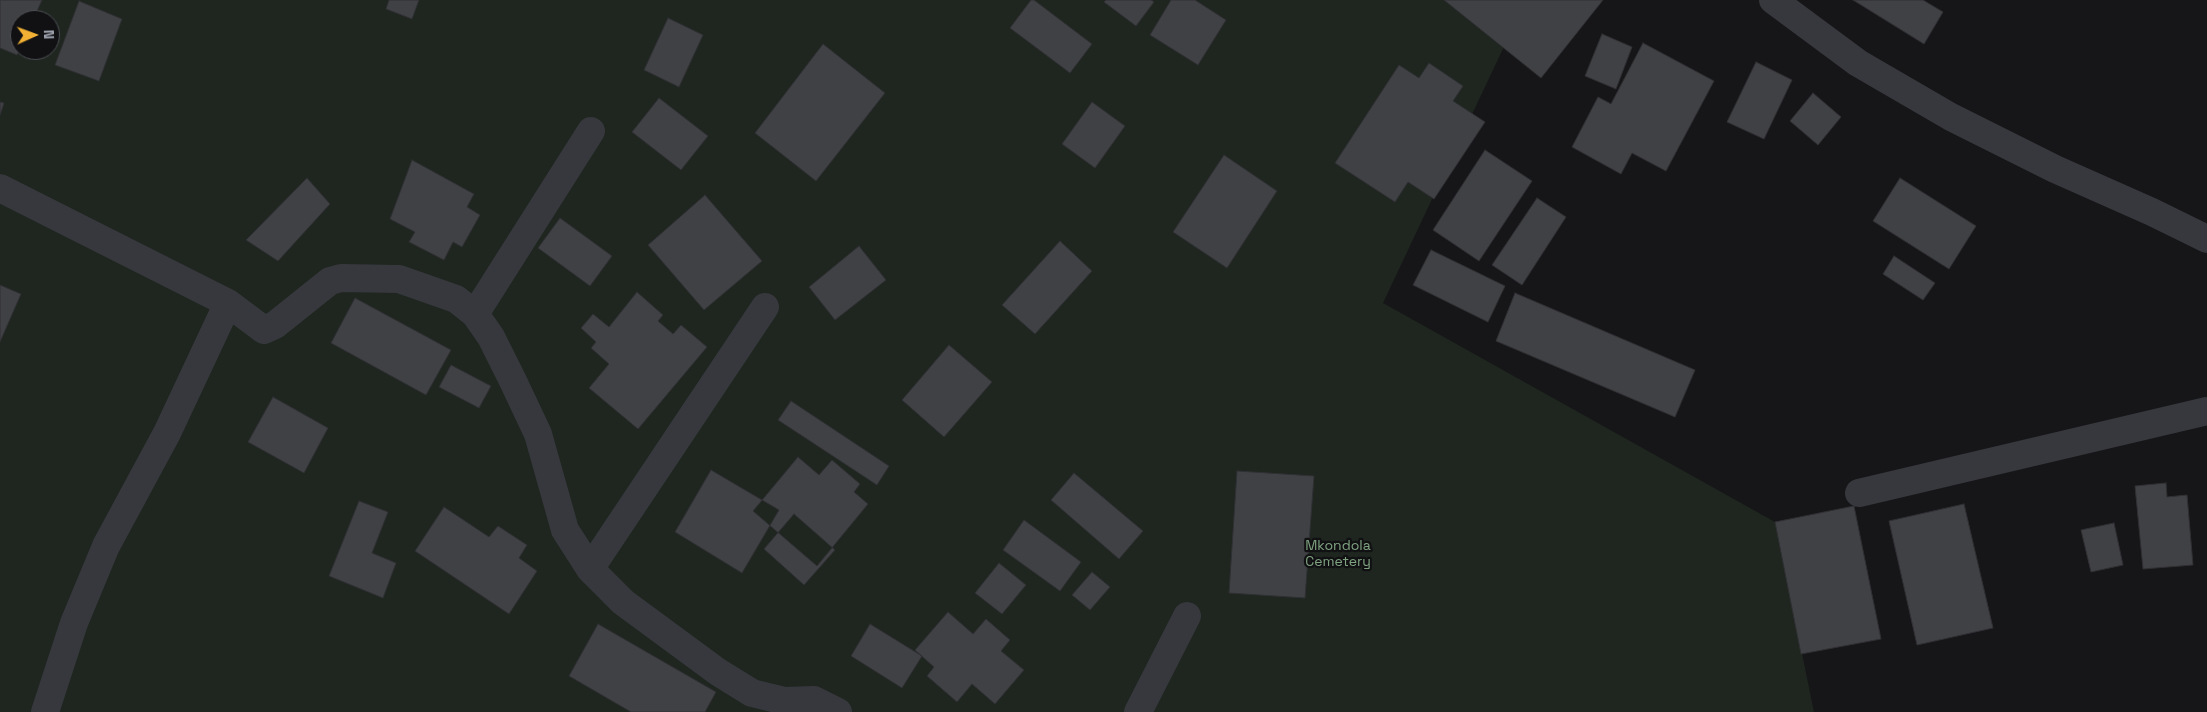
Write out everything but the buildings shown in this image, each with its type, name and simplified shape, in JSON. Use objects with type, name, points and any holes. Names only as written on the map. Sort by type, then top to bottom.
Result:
[{"type":"street","points":[[1773,0],[1858,63],[1952,117],[2055,169],[2152,212],[2207,239]]},
{"type":"street","points":[[475,314],[591,131]]},
{"type":"street","points":[[0,188],[228,303],[264,330],[275,325],[330,281],[341,278],[400,279],[456,299],[475,314],[491,336],[538,434],[565,530],[590,570],[623,602],[718,672],[752,693],[785,701],[814,700],[838,712]]},
{"type":"street","points":[[45,712],[74,623],[106,546],[167,433],[228,303]]},
{"type":"street","points":[[590,570],[764,307]]},
{"type":"street","points":[[1859,493],[2207,411]]},
{"type":"street","points":[[1138,712],[1187,616]]},
{"type":"green space","name":"Mkondola Cemetery","points":[[0,0],[1526,0],[1383,303],[1775,522],[1814,712],[0,712]]}]
